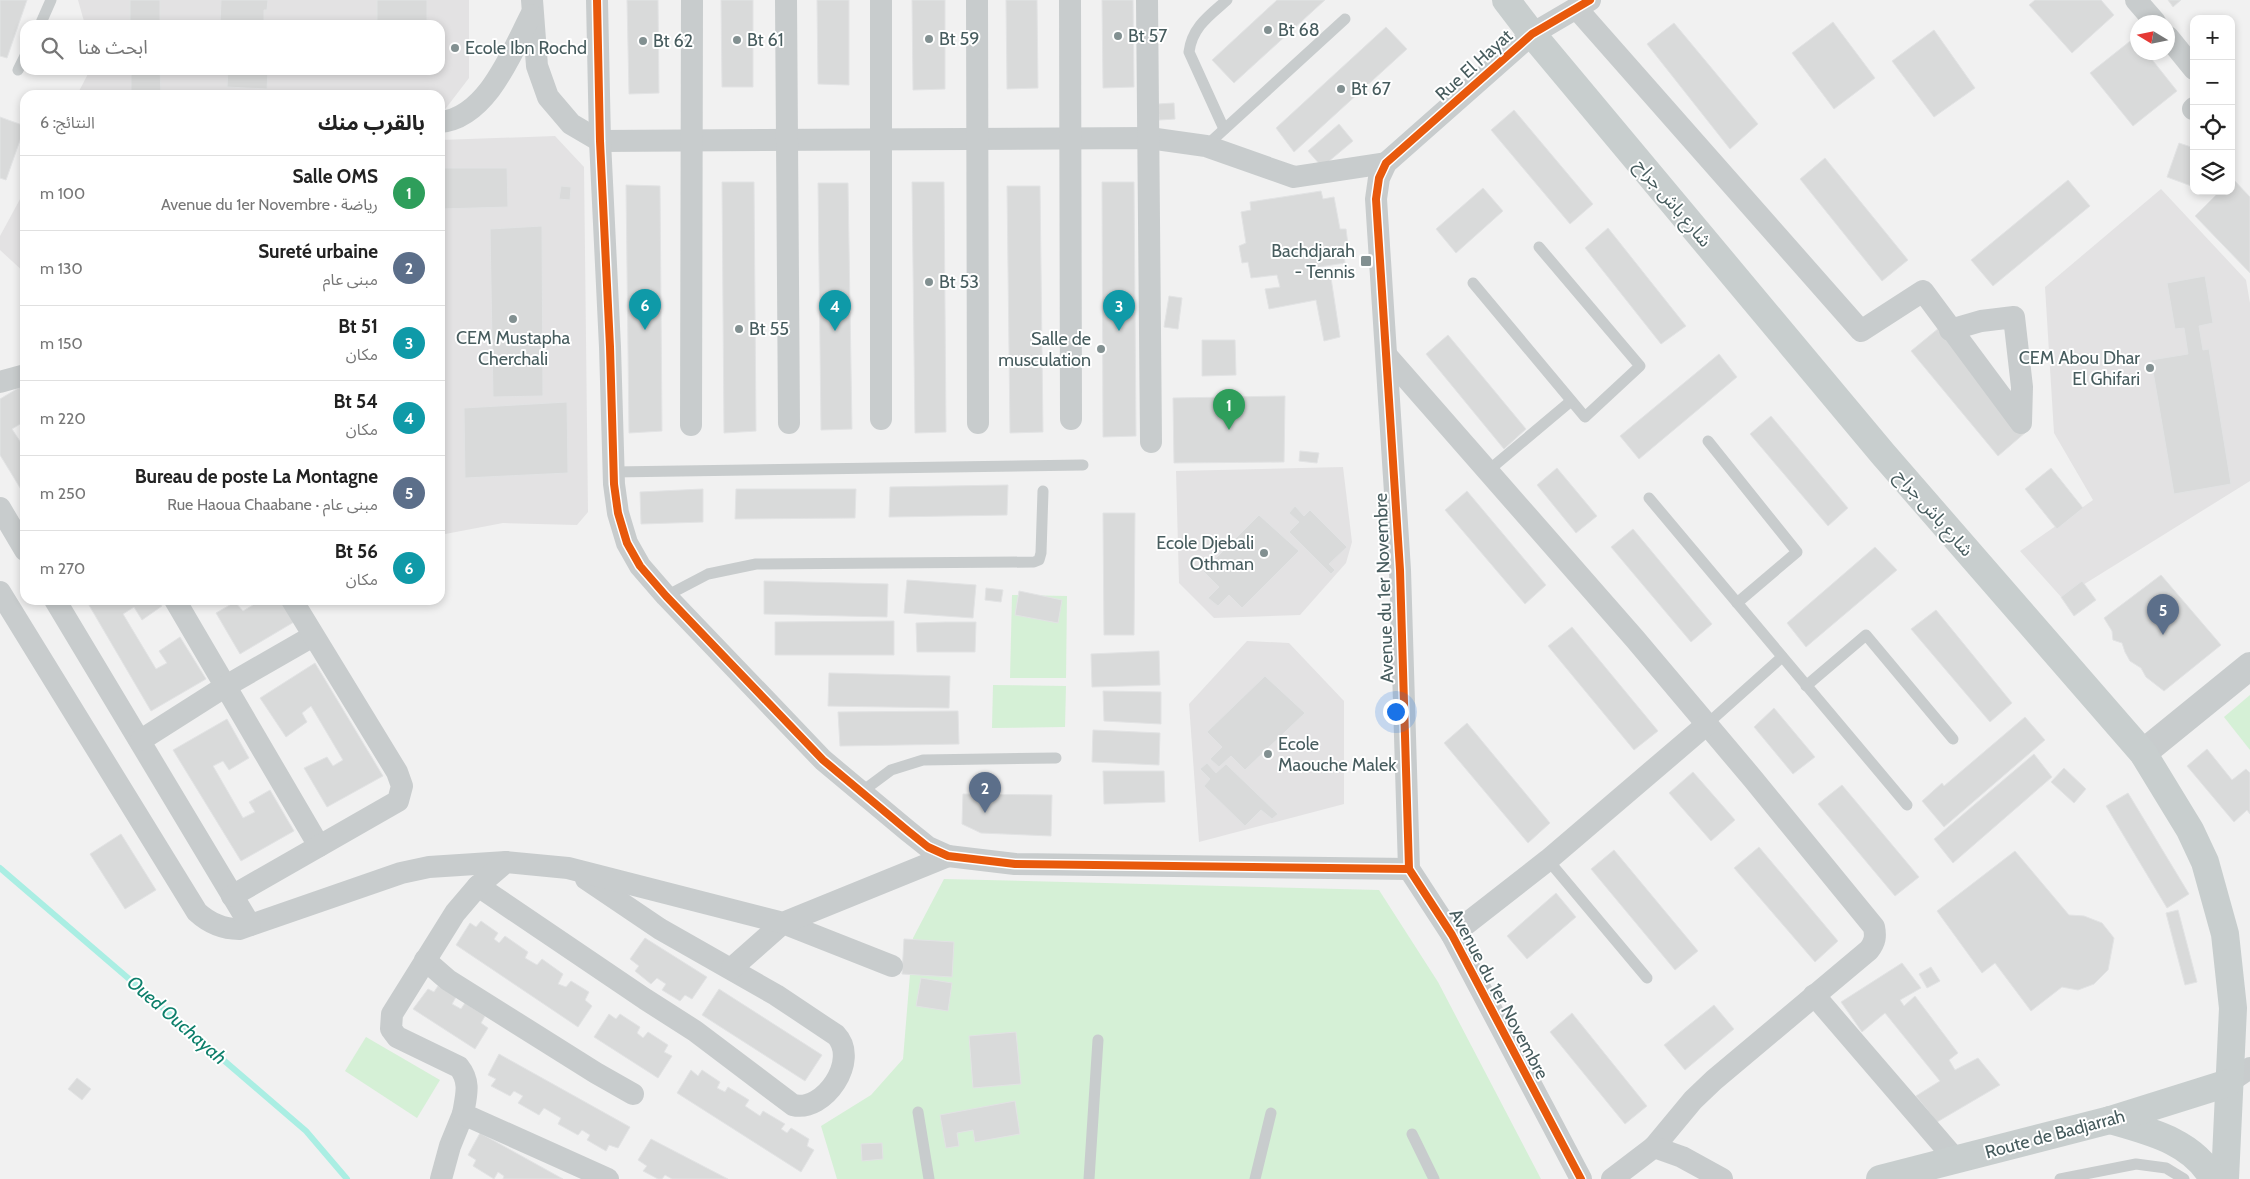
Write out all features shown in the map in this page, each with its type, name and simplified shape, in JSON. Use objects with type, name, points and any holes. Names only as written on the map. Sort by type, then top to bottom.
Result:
[{"type":"main road","name":"شارع باش جراح","points":[[1506,0],[1532,34],[1883,454],[2143,753],[2190,830],[2205,862],[2225,934],[2233,1008],[2239,1076],[2225,1179]]},
{"type":"main road","name":"Route de Badjarrah","points":[[1880,1179],[2110,1120],[2239,1076]]},
{"type":"main road","points":[[2110,1120],[2149,1131],[2178,1145],[2201,1162],[2213,1179]]},
{"type":"street","points":[[597,0],[600,141],[610,347],[613,472],[618,513],[627,543],[640,566],[666,596],[824,760],[860,793],[928,847],[948,856],[1015,864],[1409,869]]},
{"type":"street","points":[[691,425],[692,0]]},
{"type":"street","points":[[786,0],[789,422]]},
{"type":"street","points":[[880,419],[881,0]]},
{"type":"street","points":[[977,0],[978,423]]},
{"type":"street","points":[[1070,0],[1071,419]]},
{"type":"street","points":[[1148,0],[1151,442]]},
{"type":"street","points":[[2136,0],[2149,15]]},
{"type":"street","points":[[1583,4],[1861,331],[1923,291],[1950,330],[2021,423],[2022,387],[2014,317],[1981,321],[1950,330]]},
{"type":"street","name":"Rue El Hayat","points":[[1386,163],[1532,34],[1583,4]]},
{"type":"street","points":[[532,7],[537,66],[548,97],[571,124],[600,141],[1149,138],[1206,146],[1294,177],[1386,163]]},
{"type":"street","points":[[445,121],[462,117],[482,101],[505,64],[532,7]]},
{"type":"street","points":[[2175,46],[2190,64]]},
{"type":"street","name":"Avenue du 1er Novembre","points":[[1386,163],[1379,178],[1376,199],[1400,570],[1409,869],[1452,935],[1581,1179]]},
{"type":"street","points":[[1387,356],[1489,470],[1635,639],[1874,927],[1876,934],[1874,943],[1869,950],[1714,1080],[1693,1100],[1654,1147],[1612,1179]]},
{"type":"street","points":[[0,382],[20,376]]},
{"type":"street","points":[[0,508],[20,542]]},
{"type":"street","points":[[0,592],[197,912],[209,922],[230,929],[238,929],[401,873],[429,867],[506,862],[568,868],[784,923],[892,966]]},
{"type":"street","points":[[58,605],[250,926]]},
{"type":"street","points":[[178,605],[319,846]]},
{"type":"street","points":[[232,896],[398,801],[402,786],[397,772],[295,605]]},
{"type":"street","points":[[140,740],[226,686],[313,636]]},
{"type":"street","points":[[2143,753],[2250,666]]},
{"type":"street","points":[[1452,935],[1548,860],[1706,725]]},
{"type":"street","points":[[732,968],[784,923],[948,856]]},
{"type":"street","points":[[441,1179],[450,1146],[463,1114],[468,1087],[465,1075],[459,1067],[397,1037],[390,1029],[392,1014],[455,913],[478,886],[506,862]]},
{"type":"street","points":[[478,886],[695,1031],[792,1105],[811,1104],[827,1092],[843,1063],[844,1049],[842,1041],[827,1028],[732,968],[660,929],[568,868]]},
{"type":"street","points":[[425,960],[448,980],[596,1073],[633,1094]]},
{"type":"street","points":[[1814,995],[1956,1160]]},
{"type":"street","points":[[463,1114],[608,1179]]},
{"type":"street","points":[[1654,1147],[1682,1157],[1722,1179]]},
{"type":"lane","points":[[42,20],[51,0]]},
{"type":"lane","points":[[1224,129],[1189,52],[1190,42],[1199,24],[1227,0]]},
{"type":"lane","points":[[1206,146],[1346,19]]},
{"type":"lane","points":[[18,70],[20,66]]},
{"type":"lane","points":[[1473,283],[1585,417],[1640,366],[1539,247]]},
{"type":"lane","points":[[1489,470],[1571,401]]},
{"type":"lane","points":[[1708,441],[1797,552],[1737,603]]},
{"type":"lane","points":[[613,472],[1083,466]]},
{"type":"lane","points":[[666,596],[708,574],[756,564],[1034,562],[1039,560],[1041,553],[1043,491]]},
{"type":"lane","points":[[1650,498],[1806,686],[1908,805]]},
{"type":"lane","points":[[1806,686],[1866,635],[1953,740]]},
{"type":"lane","points":[[1706,725],[1782,657]]},
{"type":"lane","points":[[860,793],[891,770],[923,760],[1056,758]]},
{"type":"lane","points":[[1548,860],[1646,978]]},
{"type":"lane","points":[[1089,1179],[1098,1040]]},
{"type":"lane","points":[[918,1112],[929,1179]]},
{"type":"lane","points":[[1255,1179],[1270,1113]]},
{"type":"lane","points":[[1412,1134],[1434,1179]]},
{"type":"lane","points":[[2060,1179],[2136,1164],[2166,1168],[2184,1179]]},
{"type":"shaded area","name":"Ecole Ibn Rochd","points":[[78,0],[469,0],[469,78],[445,109],[445,90],[80,90],[87,75],[445,75],[445,20],[84,20]]},
{"type":"shaded area","name":"CEM Mustapha Cherchali","points":[[555,136],[584,167],[588,512],[577,525],[503,523],[445,534],[445,140]]},
{"type":"shaded area","name":"CEM Abou Dhar El Ghifari","points":[[2161,189],[2246,280],[2250,303],[2250,481],[2062,598],[2020,551],[2093,500],[2054,433],[2045,287]]},
{"type":"shaded area","points":[[20,199],[20,268],[0,250],[0,236]]},
{"type":"shaded area","name":"Ecole Djebali Othman","points":[[1343,467],[1352,542],[1346,563],[1300,615],[1214,618],[1179,583],[1176,471]]},
{"type":"shaded area","name":"Ecole Maouche Malek","points":[[1247,641],[1289,643],[1344,701],[1344,804],[1199,842],[1189,704]]},
{"type":"green space","points":[[1012,595],[1067,596],[1066,678],[1010,678]]},
{"type":"green space","points":[[993,685],[1066,686],[1065,727],[992,728]]},
{"type":"green space","points":[[2250,695],[2250,750],[2224,717]]},
{"type":"green space","points":[[944,879],[1379,890],[1438,982],[1541,1179],[837,1179],[821,1126],[871,1095],[903,1059],[913,938]]},
{"type":"green space","points":[[366,1037],[440,1080],[417,1118],[345,1071]]},
{"type":"building","points":[[0,0],[27,0],[7,58],[0,56]]},
{"type":"building","points":[[130,0],[160,0],[160,20],[130,20]]},
{"type":"building","points":[[221,0],[268,0],[267,10],[264,10],[264,20],[220,20]]},
{"type":"building","points":[[377,0],[427,0],[427,20],[377,20]]},
{"type":"building","name":"Bt 62","points":[[627,0],[658,0],[659,93],[629,94]]},
{"type":"building","name":"Bt 61","points":[[721,0],[753,0],[753,87],[722,87]]},
{"type":"building","points":[[817,0],[849,0],[849,85],[818,84]]},
{"type":"building","name":"Bt 59","points":[[912,0],[945,0],[945,89],[913,90]]},
{"type":"building","points":[[1006,0],[1037,0],[1038,88],[1007,89]]},
{"type":"building","name":"Bt 57","points":[[1102,0],[1133,0],[1134,87],[1103,88]]},
{"type":"building","name":"Bt 68","points":[[1277,0],[1325,0],[1234,83],[1212,60]]},
{"type":"building","points":[[2035,0],[2101,0],[2114,15],[2072,53],[2029,5]]},
{"type":"building","points":[[2168,0],[2181,0],[2173,7]]},
{"type":"building","points":[[1833,22],[1875,78],[1834,109],[1792,53]]},
{"type":"building","points":[[1674,23],[1758,124],[1730,149],[1647,44]]},
{"type":"building","name":"Bt 67","points":[[1386,27],[1407,49],[1294,152],[1276,128]]},
{"type":"building","points":[[1934,30],[1975,88],[1934,117],[1892,61]]},
{"type":"building","points":[[2130,41],[2130,60],[2152,60],[2177,91],[2133,126],[2090,73]]},
{"type":"building","points":[[131,75],[160,75],[161,90],[131,90]]},
{"type":"building","points":[[228,75],[268,75],[267,89],[227,87]]},
{"type":"building","points":[[1174,103],[1175,119],[1159,120],[1158,104]]},
{"type":"building","points":[[1514,110],[1593,204],[1570,224],[1491,130]]},
{"type":"building","points":[[0,117],[20,124],[20,140],[6,180],[0,178]]},
{"type":"building","points":[[1339,124],[1353,141],[1322,167],[1308,151]]},
{"type":"building","points":[[2179,143],[2190,147],[2190,186],[2167,177]]},
{"type":"building","points":[[1825,158],[1908,260],[1882,281],[1800,179]]},
{"type":"building","points":[[445,168],[507,168],[508,207],[445,209]]},
{"type":"building","points":[[2068,180],[2090,206],[1993,286],[1971,260]]},
{"type":"building","points":[[2235,181],[2250,197],[2250,273],[2195,216],[2216,195],[2235,195]]},
{"type":"building","name":"Bt 55","points":[[722,182],[754,182],[756,431],[724,433]]},
{"type":"building","name":"Bt 53","points":[[912,182],[944,182],[946,432],[915,433]]},
{"type":"building","points":[[1102,182],[1134,182],[1136,436],[1103,437]]},
{"type":"building","points":[[818,183],[848,183],[852,429],[821,430]]},
{"type":"building","points":[[626,185],[660,186],[662,431],[629,433]]},
{"type":"building","points":[[561,186],[571,187],[570,200],[559,199]]},
{"type":"building","points":[[1007,186],[1040,186],[1043,432],[1010,433]]},
{"type":"building","points":[[1483,188],[1503,211],[1456,253],[1436,229]]},
{"type":"building","points":[[1321,191],[1323,199],[1334,197],[1340,229],[1346,229],[1348,245],[1343,246],[1345,263],[1319,267],[1321,280],[1331,278],[1340,337],[1324,341],[1316,300],[1269,309],[1265,289],[1280,287],[1277,275],[1251,278],[1248,262],[1242,263],[1239,246],[1246,243],[1241,212],[1251,210],[1250,202]]},
{"type":"building","points":[[542,226],[543,396],[493,397],[490,229]]},
{"type":"building","points":[[1608,228],[1686,326],[1661,344],[1585,248]]},
{"type":"building","points":[[2205,276],[2213,323],[2199,326],[2203,350],[2209,349],[2231,484],[2174,494],[2151,360],[2188,354],[2184,328],[2175,329],[2167,283]]},
{"type":"building","points":[[1169,296],[1182,298],[1178,329],[1164,327]]},
{"type":"building","points":[[1939,328],[2026,432],[1998,456],[1911,351]]},
{"type":"building","points":[[1448,335],[1526,429],[1504,449],[1426,354]]},
{"type":"building","points":[[1202,340],[1235,340],[1236,375],[1202,376]]},
{"type":"building","points":[[1719,354],[1737,377],[1639,459],[1620,436]]},
{"type":"building","points":[[20,387],[20,424],[12,429],[20,441],[20,488],[0,455],[0,399]]},
{"type":"building","points":[[1285,396],[1284,462],[1174,463],[1173,398]]},
{"type":"building","points":[[567,402],[568,473],[465,478],[464,408]]},
{"type":"building","points":[[1771,416],[1848,508],[1828,526],[1750,434]]},
{"type":"building","points":[[1300,451],[1319,453],[1317,463],[1299,461]]},
{"type":"building","points":[[1557,468],[1597,516],[1576,533],[1537,485]]},
{"type":"building","points":[[2051,468],[2083,508],[2057,529],[2025,489]]},
{"type":"building","points":[[1008,485],[1007,515],[889,517],[890,487]]},
{"type":"building","points":[[703,489],[703,522],[641,524],[640,492]]},
{"type":"building","points":[[736,489],[856,489],[855,518],[735,519]]},
{"type":"building","points":[[1467,491],[1546,585],[1525,604],[1445,510]]},
{"type":"building","points":[[1295,506],[1304,516],[1310,510],[1347,547],[1329,564],[1335,570],[1331,574],[1289,532],[1299,522],[1289,513]]},
{"type":"building","points":[[1103,513],[1135,513],[1134,635],[1104,635]]},
{"type":"building","points":[[1259,515],[1299,551],[1242,608],[1229,595],[1218,606],[1208,598],[1219,587],[1203,571]]},
{"type":"building","points":[[1633,529],[1712,624],[1691,642],[1611,547]]},
{"type":"building","points":[[1875,547],[1897,570],[1806,647],[1787,623]]},
{"type":"building","points":[[2161,575],[2221,645],[2164,691],[2146,677],[2141,668],[2130,661],[2122,643],[2113,640],[2112,631],[2104,618]]},
{"type":"building","points":[[907,580],[976,585],[973,618],[904,613]]},
{"type":"building","points":[[764,581],[888,584],[887,617],[764,614]]},
{"type":"building","points":[[2082,581],[2096,600],[2074,616],[2061,597]]},
{"type":"building","points":[[986,588],[1003,590],[1001,602],[985,600]]},
{"type":"building","points":[[1019,591],[1062,600],[1058,623],[1015,615]]},
{"type":"building","points":[[89,605],[161,605],[142,620],[134,607],[123,614],[156,669],[167,663],[159,651],[180,637],[206,679],[151,711]]},
{"type":"building","points":[[230,605],[238,605],[243,611],[253,605],[283,605],[294,622],[240,654],[216,613]]},
{"type":"building","points":[[1936,610],[2012,703],[1990,722],[1911,629]]},
{"type":"building","points":[[894,621],[894,655],[775,655],[775,622]]},
{"type":"building","points":[[976,622],[975,652],[917,652],[916,623]]},
{"type":"building","points":[[1572,627],[1658,731],[1634,750],[1548,646]]},
{"type":"building","points":[[1159,651],[1160,685],[1092,687],[1091,654]]},
{"type":"building","points":[[315,663],[383,776],[327,807],[304,768],[327,757],[333,766],[343,760],[311,706],[302,713],[307,722],[286,737],[260,698]]},
{"type":"building","points":[[829,673],[950,676],[949,708],[828,706]]},
{"type":"building","points":[[1265,676],[1305,713],[1245,770],[1231,756],[1219,767],[1210,759],[1222,747],[1207,732]]},
{"type":"building","points":[[1103,691],[1161,692],[1161,724],[1104,721]]},
{"type":"building","points":[[1774,708],[1815,757],[1793,774],[1754,727]]},
{"type":"building","points":[[958,711],[959,744],[840,746],[838,712]]},
{"type":"building","points":[[2025,717],[2045,740],[1944,827],[1922,801],[1942,783],[1944,786]]},
{"type":"building","points":[[227,719],[249,758],[229,770],[223,761],[213,766],[243,818],[255,812],[249,802],[270,790],[294,831],[241,861],[173,750]]},
{"type":"building","points":[[1467,723],[1550,823],[1528,843],[1444,743]]},
{"type":"building","points":[[1093,730],[1160,733],[1159,765],[1092,762]]},
{"type":"building","points":[[2207,749],[2232,780],[2246,769],[2250,773],[2250,814],[2247,810],[2234,822],[2187,766]]},
{"type":"building","points":[[2034,754],[2052,777],[1953,863],[1934,839]]},
{"type":"building","points":[[1207,763],[1216,773],[1226,764],[1278,814],[1272,819],[1261,810],[1245,826],[1204,786],[1210,779],[1200,769]]},
{"type":"building","points":[[2064,768],[2086,789],[2074,803],[2051,782]]},
{"type":"building","points":[[1103,771],[1164,771],[1165,802],[1104,804]]},
{"type":"building","points":[[1693,772],[1735,820],[1711,841],[1669,793]]},
{"type":"building","points":[[1842,785],[1919,877],[1895,896],[1818,804]]},
{"type":"building","points":[[2128,793],[2189,894],[2167,908],[2106,806]]},
{"type":"building","points":[[963,794],[1052,795],[1051,836],[981,833],[962,824]]},
{"type":"building","points":[[121,834],[156,890],[125,909],[90,854]]},
{"type":"building","points":[[1759,847],[1838,941],[1815,962],[1734,868]]},
{"type":"building","points":[[1614,850],[1698,951],[1675,970],[1591,869]]},
{"type":"building","points":[[2015,851],[2069,915],[2084,916],[2102,923],[2114,938],[2108,970],[2094,984],[2078,990],[2062,987],[2031,1011],[1995,963],[1982,973],[1937,911]]},
{"type":"building","points":[[1556,893],[1576,917],[1527,959],[1507,936]]},
{"type":"building","points":[[2178,910],[2197,982],[2185,985],[2166,913]]},
{"type":"building","points":[[481,921],[498,933],[494,939],[499,943],[505,936],[528,952],[525,958],[537,965],[542,959],[563,974],[558,984],[566,987],[571,981],[589,992],[585,1000],[592,1006],[578,1027],[456,945],[470,923],[476,927]]},
{"type":"building","points":[[645,938],[707,977],[692,999],[685,995],[680,1001],[662,990],[666,984],[657,978],[651,984],[635,971],[639,966],[630,959]]},
{"type":"building","points":[[904,939],[954,942],[952,977],[902,974]]},
{"type":"building","points":[[1902,963],[1921,988],[1900,1000],[1904,1006],[1915,996],[1958,1053],[1949,1060],[1955,1070],[1978,1058],[2000,1085],[1937,1122],[1916,1096],[1940,1081],[1885,1013],[1862,1032],[1841,1002]]},
{"type":"building","points":[[1931,967],[1940,981],[1927,988],[1919,974]]},
{"type":"building","points":[[921,978],[952,983],[948,1011],[916,1006]]},
{"type":"building","points":[[438,986],[456,997],[452,1004],[461,1009],[465,1003],[485,1016],[481,1023],[488,1028],[475,1049],[413,1009],[428,989],[434,992]]},
{"type":"building","points":[[719,989],[822,1055],[805,1081],[702,1015]]},
{"type":"building","points":[[1714,1005],[1734,1029],[1685,1070],[1664,1045]]},
{"type":"building","points":[[1572,1013],[1647,1106],[1625,1124],[1550,1032]]},
{"type":"building","points":[[609,1014],[616,1019],[620,1014],[640,1027],[637,1033],[643,1038],[648,1032],[668,1045],[664,1052],[672,1056],[658,1078],[594,1037]]},
{"type":"building","points":[[1016,1032],[1021,1084],[973,1088],[969,1036]]},
{"type":"building","points":[[499,1054],[630,1127],[618,1148],[609,1145],[606,1151],[587,1140],[590,1135],[582,1130],[578,1135],[558,1124],[561,1118],[544,1108],[539,1115],[518,1103],[523,1096],[514,1091],[510,1096],[491,1086],[496,1079],[488,1075]]},
{"type":"building","points":[[691,1070],[698,1076],[702,1070],[720,1082],[717,1088],[725,1092],[728,1087],[749,1100],[745,1106],[760,1116],[763,1111],[785,1124],[781,1129],[787,1133],[791,1128],[809,1139],[807,1146],[814,1150],[801,1172],[677,1093]]},
{"type":"building","points":[[77,1078],[91,1089],[82,1100],[68,1089]]},
{"type":"building","points":[[1015,1101],[1020,1134],[975,1142],[973,1130],[957,1133],[959,1146],[946,1148],[940,1115]]},
{"type":"building","points":[[480,1133],[563,1179],[503,1179],[504,1176],[498,1172],[494,1179],[473,1166],[476,1160],[468,1155]]},
{"type":"building","points":[[651,1139],[728,1179],[672,1179],[665,1175],[662,1179],[658,1179],[643,1171],[647,1166],[638,1160]]},
{"type":"building","points":[[882,1143],[883,1159],[862,1161],[861,1144]]},
{"type":"waterway","name":"Oued Ouchayah","points":[[0,868],[306,1131],[347,1179]]},
{"type":"cycle path","points":[[597,0],[600,141],[610,347],[614,484],[618,513],[627,543],[640,566],[666,596],[823,760],[928,847],[948,856],[1015,864],[1409,869]]},
{"type":"cycle path","points":[[1581,1179],[1452,935],[1409,869],[1400,570],[1376,199],[1379,178],[1386,163],[1532,34],[1590,0]]},
{"type":"place","name":"Bt 68","points":[[1268,30]]},
{"type":"place","name":"Bt 57","points":[[1118,36]]},
{"type":"place","name":"Bt 59","points":[[929,39]]},
{"type":"place","name":"Bt 61","points":[[737,40]]},
{"type":"place","name":"Bt 62","points":[[643,41]]},
{"type":"place","name":"Ecole Ibn Rochd","points":[[455,48]]},
{"type":"place","name":"Bt 67","points":[[1341,89]]},
{"type":"place","name":"Bachdjarah - Tennis","points":[[1366,261]]},
{"type":"place","name":"Bt 53","points":[[929,282]]},
{"type":"place","name":"CEM Mustapha Cherchali","points":[[513,319]]},
{"type":"place","name":"Bt 55","points":[[739,329]]},
{"type":"place","name":"Bt 56","points":[[645,330]]},
{"type":"place","name":"Bt 54","points":[[835,331]]},
{"type":"place","name":"Bt 51","points":[[1119,331]]},
{"type":"place","name":"Salle de musculation","points":[[1101,349]]},
{"type":"place","name":"CEM Abou Dhar El Ghifari","points":[[2150,368]]},
{"type":"place","name":"Salle OMS","points":[[1229,430]]},
{"type":"place","name":"Ecole Djebali Othman","points":[[1264,553]]},
{"type":"place","name":"Bureau de poste La Montagne","points":[[2163,635]]},
{"type":"place","name":"Ecole Maouche Malek","points":[[1268,754]]},
{"type":"place","name":"Sureté urbaine","points":[[985,813]]}]
